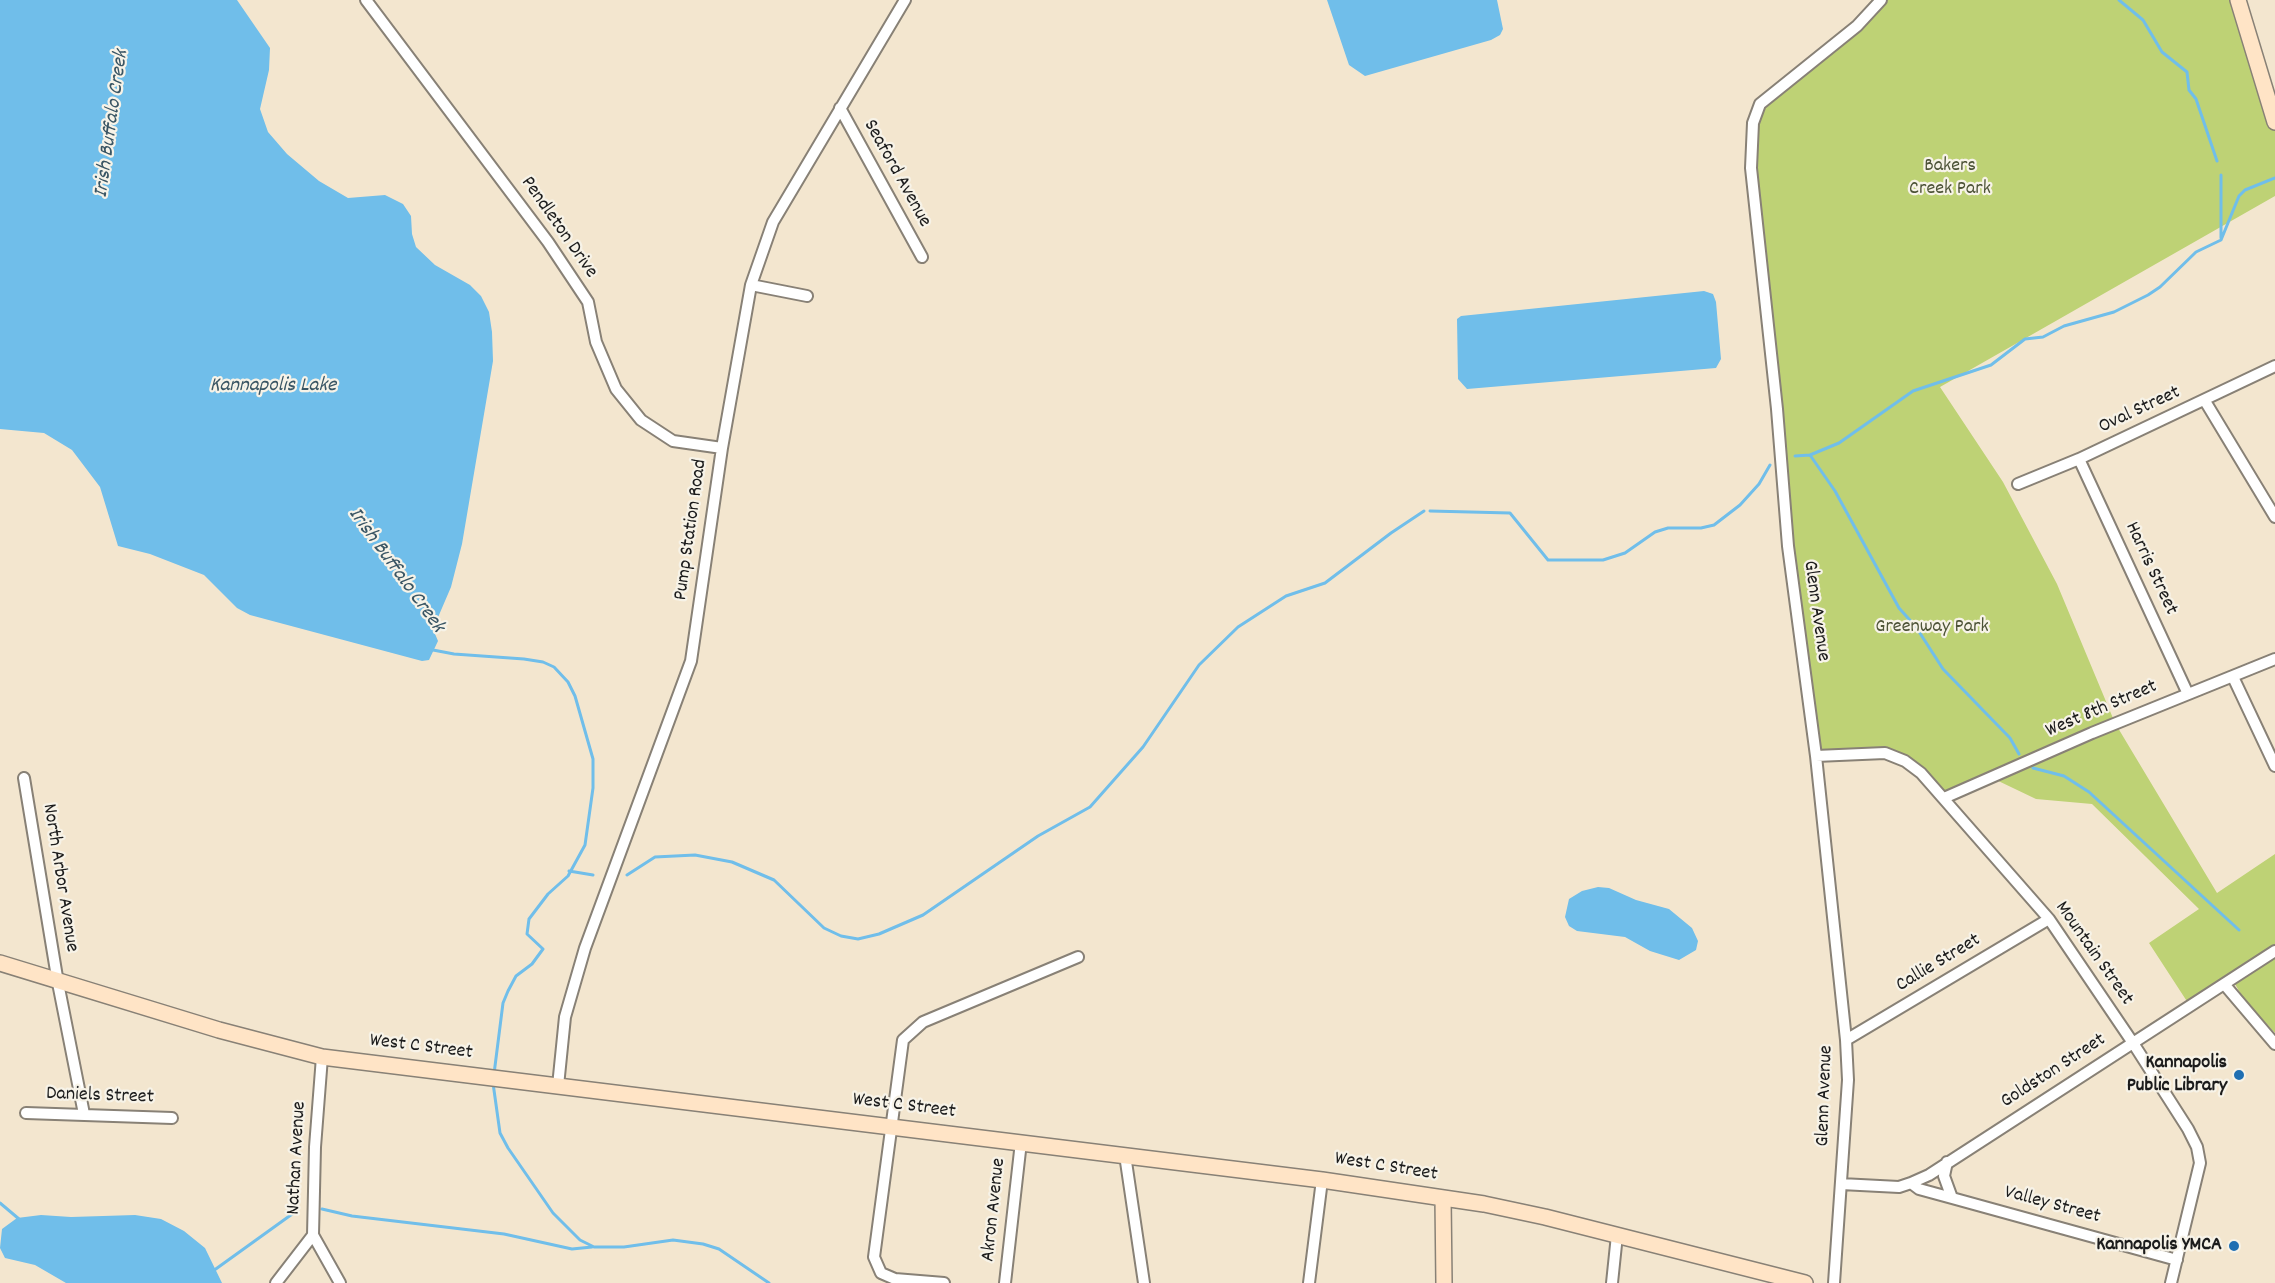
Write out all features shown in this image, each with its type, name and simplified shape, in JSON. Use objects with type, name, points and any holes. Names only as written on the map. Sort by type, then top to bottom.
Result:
[{"type":"main road","points":[[2238,0],[2275,122]]},
{"type":"main road","name":"West C Street","points":[[0,963],[58,983],[322,1057],[1125,1155],[1443,1198],[1503,1208],[1800,1282]]},
{"type":"main road","points":[[1443,1198],[1444,1283]]},
{"type":"street","name":"Pendleton Drive","points":[[366,0],[548,242],[588,302],[597,342],[616,389],[640,420],[673,441],[722,448]]},
{"type":"street","name":"Pump Station Road","points":[[558,1086],[565,1017],[585,948],[691,661],[722,448],[751,285],[773,222],[905,0]]},
{"type":"street","name":"Glenn Avenue","points":[[1834,1283],[1848,1080],[1846,1040],[1816,756],[1788,546],[1778,409],[1751,168],[1753,123],[1760,105],[1804,66],[1857,26],[1881,0]]},
{"type":"street","name":"Seaford Avenue","points":[[840,108],[922,257]]},
{"type":"street","points":[[751,285],[807,296]]},
{"type":"street","name":"Oval Street","points":[[2018,484],[2079,459],[2275,366]]},
{"type":"street","points":[[2205,401],[2275,517]]},
{"type":"street","name":"Harris Street","points":[[2079,459],[2188,694]]},
{"type":"street","name":"West 8th Street","points":[[1944,798],[2275,658]]},
{"type":"street","points":[[2234,677],[2275,766]]},
{"type":"street","name":"Mountain Street","points":[[1816,756],[1886,753],[1905,761],[1944,798],[2049,919],[2133,1043],[2197,1147],[2200,1163],[2171,1283]]},
{"type":"street","name":"North Arbor Avenue","points":[[24,778],[58,983],[84,1114]]},
{"type":"street","name":"Callie Street","points":[[1846,1040],[2049,919]]},
{"type":"street","name":"Goldston Street","points":[[1911,1183],[2275,951]]},
{"type":"street","points":[[944,1283],[895,1279],[881,1273],[874,1257],[903,1040],[923,1022],[1078,957]]},
{"type":"street","points":[[2224,984],[2275,1044]]},
{"type":"street","name":"Nathan Avenue","points":[[276,1283],[313,1235],[315,1147],[322,1057]]},
{"type":"street","name":"Daniels Street","points":[[26,1113],[172,1118]]},
{"type":"street","name":"Akron Avenue","points":[[1005,1283],[1021,1142]]},
{"type":"street","points":[[1125,1155],[1144,1283]]},
{"type":"street","points":[[1947,1162],[1944,1176],[1952,1198]]},
{"type":"street","points":[[1309,1283],[1322,1180]]},
{"type":"street","name":"Valley Street","points":[[1841,1184],[1899,1187],[1911,1183],[1920,1189],[2177,1260]]},
{"type":"street","points":[[313,1235],[340,1283]]},
{"type":"street","points":[[1612,1283],[1617,1235]]},
{"type":"green space","name":"Bakers Creek Park","points":[[1881,0],[2241,0],[2275,124],[2275,196],[1940,387],[2003,482],[2057,584],[2115,723],[2217,893],[2275,854],[2275,951],[2190,1006],[2149,943],[2199,909],[2092,804],[2036,799],[1990,777],[1944,798],[1916,770],[1885,753],[1816,756],[1751,168],[1760,104]]},
{"type":"green space","points":[[2275,957],[2275,1033],[2243,998],[2235,984]]},
{"type":"water","name":"Kannapolis Lake","points":[[0,0],[237,0],[270,48],[269,70],[260,109],[268,132],[287,154],[319,181],[348,198],[385,195],[403,204],[411,216],[412,234],[416,247],[435,265],[470,285],[481,296],[489,312],[493,361],[462,544],[451,587],[433,629],[438,641],[429,660],[422,661],[250,615],[237,608],[204,575],[150,554],[118,546],[100,487],[72,450],[44,433],[0,429]]},
{"type":"water","points":[[1327,0],[1497,0],[1503,29],[1500,35],[1491,40],[1365,76],[1349,65]]},
{"type":"water","points":[[1704,291],[1713,294],[1716,302],[1721,359],[1716,368],[1467,389],[1458,379],[1457,319],[1461,316]]},
{"type":"water","points":[[1598,887],[1609,888],[1636,900],[1669,909],[1692,928],[1698,941],[1696,950],[1679,960],[1650,951],[1625,937],[1577,931],[1569,926],[1565,917],[1569,899],[1582,891]]},
{"type":"water","points":[[41,1215],[71,1217],[135,1215],[161,1219],[184,1231],[205,1248],[222,1283],[66,1283],[35,1265],[5,1258],[0,1248],[2,1229],[17,1218]]},
{"type":"waterway","points":[[2119,0],[2143,20],[2162,52],[2187,72],[2189,90],[2196,99],[2217,161]]},
{"type":"waterway","points":[[2221,175],[2221,238]]},
{"type":"waterway","points":[[1795,456],[1810,455],[1839,443],[1913,391],[1991,365],[2025,339],[2043,337],[2064,326],[2114,312],[2148,295],[2160,287],[2196,252],[2221,240],[2239,196],[2245,190],[2275,178]]},
{"type":"waterway","points":[[1810,455],[1835,491],[1899,608],[1916,627],[1943,669],[2010,738],[2019,754]]},
{"type":"waterway","points":[[1430,511],[1510,513],[1548,560],[1603,560],[1625,553],[1655,532],[1668,528],[1701,528],[1714,525],[1740,505],[1759,484],[1770,465]]},
{"type":"waterway","points":[[627,875],[655,857],[695,855],[732,862],[774,880],[824,928],[841,936],[858,939],[879,934],[923,915],[1038,836],[1090,807],[1143,747],[1199,665],[1238,627],[1286,596],[1325,583],[1424,511]]},
{"type":"waterway","name":"Irish Buffalo Creek","points":[[433,650],[454,654],[524,659],[543,662],[554,667],[568,682],[575,696],[593,759],[593,788],[585,845],[568,876],[548,894],[529,919],[527,934],[543,949],[532,964],[516,976],[503,1003],[494,1074]]},
{"type":"waterway","points":[[2033,768],[2064,776],[2089,792],[2239,930]]},
{"type":"waterway","points":[[569,871],[593,875]]},
{"type":"waterway","name":"Irish Buffalo Creek","points":[[493,1083],[500,1133],[508,1148],[553,1213],[580,1240],[594,1247],[624,1247],[673,1240],[703,1244],[719,1249],[769,1283]]},
{"type":"waterway","points":[[0,1203],[19,1219]]},
{"type":"waterway","points":[[322,1209],[352,1216],[504,1234],[572,1249],[592,1247]]},
{"type":"waterway","points":[[213,1271],[295,1212]]},
{"type":"place","name":"Kannapolis Public Library","points":[[2239,1075]]},
{"type":"place","name":"Kannapolis YMCA","points":[[2234,1246]]},
{"type":"park label","name":"Greenway Park","points":[[1932,628]]}]
